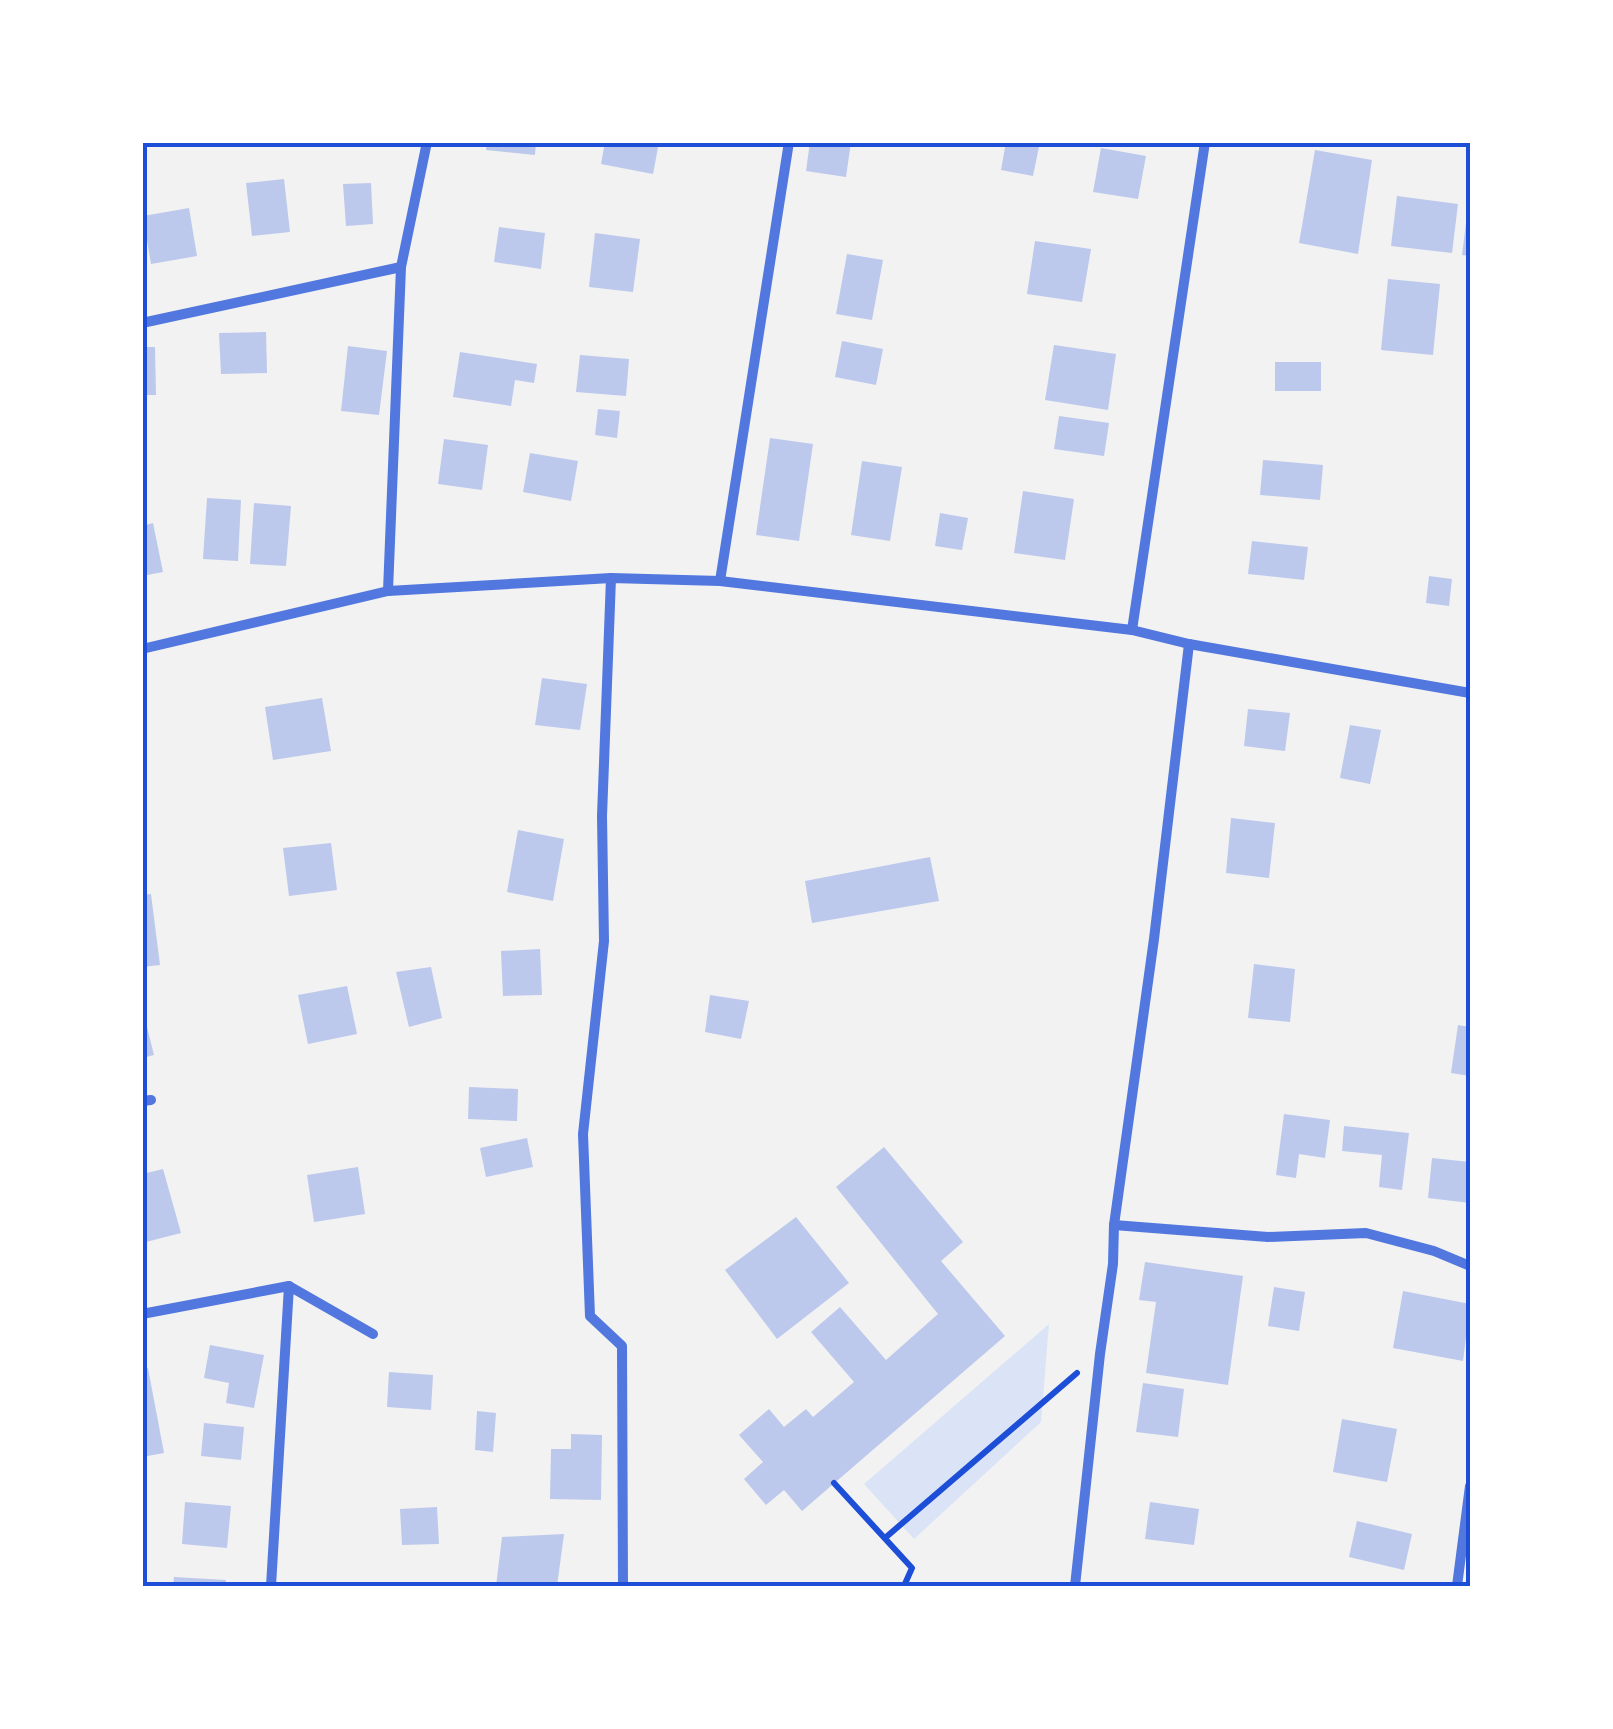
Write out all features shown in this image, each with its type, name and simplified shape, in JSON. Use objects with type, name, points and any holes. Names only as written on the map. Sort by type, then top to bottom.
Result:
[{"type":"street","points":[[388,591],[401,267],[427,142]]},
{"type":"street","points":[[720,581],[789,142]]},
{"type":"street","points":[[1132,630],[1205,142]]},
{"type":"street","points":[[142,322],[401,267]]},
{"type":"street","points":[[612,578],[602,816],[604,941],[583,1134],[590,1316],[622,1346],[622,1586]]},
{"type":"street","points":[[142,649],[388,591],[612,578],[720,581],[1132,630],[1189,644],[1470,693]]},
{"type":"street","points":[[1075,1586],[1113,1264],[1114,1224],[1154,939],[1189,644]]},
{"type":"street","points":[[1114,1224],[1268,1238],[1366,1233],[1434,1250],[1470,1266]]},
{"type":"street","points":[[142,1314],[289,1286],[373,1334]]},
{"type":"street","points":[[271,1586],[289,1286]]},
{"type":"street","points":[[1458,1586],[1470,1486]]},
{"type":"path","points":[[884,1538],[1100,1354]]},
{"type":"path","points":[[834,1483],[912,1568],[904,1586]]},
{"type":"shaded area","points":[[1049,1324],[1041,1422],[914,1539],[864,1484]]},
{"type":"building","points":[[487,142],[536,142],[535,155],[486,150]]},
{"type":"building","points":[[605,142],[659,142],[653,174],[601,164]]},
{"type":"building","points":[[810,142],[851,142],[846,177],[806,171]]},
{"type":"building","points":[[1006,142],[1040,142],[1033,176],[1001,170]]},
{"type":"building","points":[[1101,148],[1146,156],[1138,199],[1093,192]]},
{"type":"building","points":[[1315,150],[1372,160],[1358,254],[1299,243]]},
{"type":"building","points":[[284,179],[290,232],[252,236],[246,183]]},
{"type":"building","points":[[371,183],[373,224],[346,226],[343,184]]},
{"type":"building","points":[[1397,196],[1458,204],[1452,253],[1391,246]]},
{"type":"building","points":[[1470,207],[1470,256],[1462,255]]},
{"type":"building","points":[[189,208],[197,256],[151,264],[143,216]]},
{"type":"building","points":[[499,227],[545,233],[541,269],[494,262]]},
{"type":"building","points":[[595,233],[640,239],[633,292],[589,287]]},
{"type":"building","points":[[1035,241],[1091,249],[1082,302],[1027,294]]},
{"type":"building","points":[[847,254],[883,260],[872,320],[836,314]]},
{"type":"building","points":[[1388,279],[1440,284],[1433,355],[1381,350]]},
{"type":"building","points":[[266,332],[267,373],[221,374],[219,333]]},
{"type":"building","points":[[842,341],[883,349],[876,385],[835,377]]},
{"type":"building","points":[[1054,345],[1116,354],[1108,410],[1045,400]]},
{"type":"building","points":[[348,346],[387,351],[379,415],[341,411]]},
{"type":"building","points":[[142,347],[155,347],[156,395],[142,395]]},
{"type":"building","points":[[460,352],[537,364],[534,383],[515,380],[511,406],[453,397]]},
{"type":"building","points":[[580,355],[629,359],[626,396],[576,392]]},
{"type":"building","points":[[1275,362],[1321,362],[1321,391],[1275,391]]},
{"type":"building","points":[[598,409],[620,411],[617,438],[595,435]]},
{"type":"building","points":[[1059,416],[1109,423],[1104,456],[1054,449]]},
{"type":"building","points":[[770,438],[813,444],[799,541],[756,535]]},
{"type":"building","points":[[444,439],[488,445],[482,490],[438,484]]},
{"type":"building","points":[[530,453],[578,461],[571,501],[523,492]]},
{"type":"building","points":[[1263,460],[1323,465],[1320,500],[1260,495]]},
{"type":"building","points":[[862,461],[902,467],[890,541],[851,535]]},
{"type":"building","points":[[1023,491],[1074,499],[1065,560],[1014,553]]},
{"type":"building","points":[[207,498],[241,500],[238,561],[203,559]]},
{"type":"building","points":[[254,503],[291,506],[286,566],[250,564]]},
{"type":"building","points":[[940,513],[968,518],[962,550],[935,546]]},
{"type":"building","points":[[153,523],[163,572],[142,576],[142,526]]},
{"type":"building","points":[[1252,541],[1308,547],[1304,580],[1248,574]]},
{"type":"building","points":[[1429,576],[1452,579],[1449,606],[1426,603]]},
{"type":"building","points":[[542,678],[587,684],[580,730],[535,725]]},
{"type":"building","points":[[322,698],[331,751],[273,760],[265,707]]},
{"type":"building","points":[[1248,709],[1290,713],[1285,751],[1244,746]]},
{"type":"building","points":[[1350,725],[1381,730],[1370,784],[1340,778]]},
{"type":"building","points":[[1231,818],[1275,823],[1269,878],[1226,873]]},
{"type":"building","points":[[518,830],[564,839],[553,901],[507,892]]},
{"type":"building","points":[[331,843],[337,890],[289,896],[283,848]]},
{"type":"building","points":[[930,857],[939,901],[812,923],[805,881]]},
{"type":"building","points":[[151,894],[160,965],[142,967],[142,895]]},
{"type":"building","points":[[540,949],[542,995],[503,996],[501,951]]},
{"type":"building","points":[[1254,964],[1295,969],[1290,1022],[1248,1018]]},
{"type":"building","points":[[431,967],[442,1018],[409,1027],[396,972]]},
{"type":"building","points":[[347,986],[357,1034],[308,1044],[298,995]]},
{"type":"building","points":[[710,995],[749,1001],[741,1039],[705,1032]]},
{"type":"building","points":[[142,1007],[154,1055],[142,1058]]},
{"type":"building","points":[[1458,1025],[1470,1027],[1470,1076],[1451,1073]]},
{"type":"building","points":[[469,1087],[518,1089],[517,1121],[468,1119]]},
{"type":"building","points":[[1284,1114],[1330,1120],[1325,1158],[1299,1154],[1296,1178],[1276,1175]]},
{"type":"building","points":[[1344,1126],[1409,1133],[1402,1190],[1379,1187],[1382,1155],[1342,1151]]},
{"type":"building","points":[[527,1138],[533,1167],[486,1177],[480,1148]]},
{"type":"building","points":[[884,1147],[963,1242],[941,1261],[1005,1336],[802,1511],[784,1490],[766,1505],[744,1479],[763,1462],[739,1435],[769,1409],[784,1427],[806,1409],[813,1417],[854,1382],[811,1332],[840,1307],[886,1360],[938,1314],[836,1187]]},
{"type":"building","points":[[1432,1158],[1470,1162],[1470,1203],[1428,1198]]},
{"type":"building","points":[[358,1167],[365,1214],[314,1222],[307,1175]]},
{"type":"building","points":[[163,1169],[181,1233],[142,1243],[142,1174]]},
{"type":"building","points":[[796,1217],[849,1283],[777,1339],[725,1270]]},
{"type":"building","points":[[1145,1262],[1243,1276],[1228,1385],[1146,1373],[1156,1302],[1139,1300]]},
{"type":"building","points":[[1274,1287],[1305,1292],[1299,1331],[1268,1326]]},
{"type":"building","points":[[1403,1291],[1470,1304],[1463,1361],[1393,1348]]},
{"type":"building","points":[[210,1345],[264,1355],[254,1408],[226,1403],[229,1383],[204,1378]]},
{"type":"building","points":[[148,1368],[164,1453],[142,1457],[142,1369]]},
{"type":"building","points":[[389,1372],[433,1375],[431,1410],[387,1407]]},
{"type":"building","points":[[1143,1383],[1184,1389],[1178,1437],[1136,1432]]},
{"type":"building","points":[[477,1411],[496,1413],[493,1452],[475,1450]]},
{"type":"building","points":[[1342,1419],[1397,1429],[1387,1482],[1333,1472]]},
{"type":"building","points":[[204,1423],[244,1427],[241,1460],[201,1456]]},
{"type":"building","points":[[571,1434],[602,1435],[601,1500],[550,1499],[551,1449],[571,1449]]},
{"type":"building","points":[[185,1502],[231,1506],[227,1548],[182,1544]]},
{"type":"building","points":[[1150,1502],[1199,1509],[1194,1545],[1145,1539]]},
{"type":"building","points":[[437,1507],[439,1544],[402,1545],[400,1509]]},
{"type":"building","points":[[1357,1521],[1412,1534],[1404,1570],[1349,1557]]},
{"type":"building","points":[[564,1534],[557,1586],[496,1586],[502,1537]]},
{"type":"building","points":[[174,1577],[226,1580],[225,1586],[173,1586]]}]
